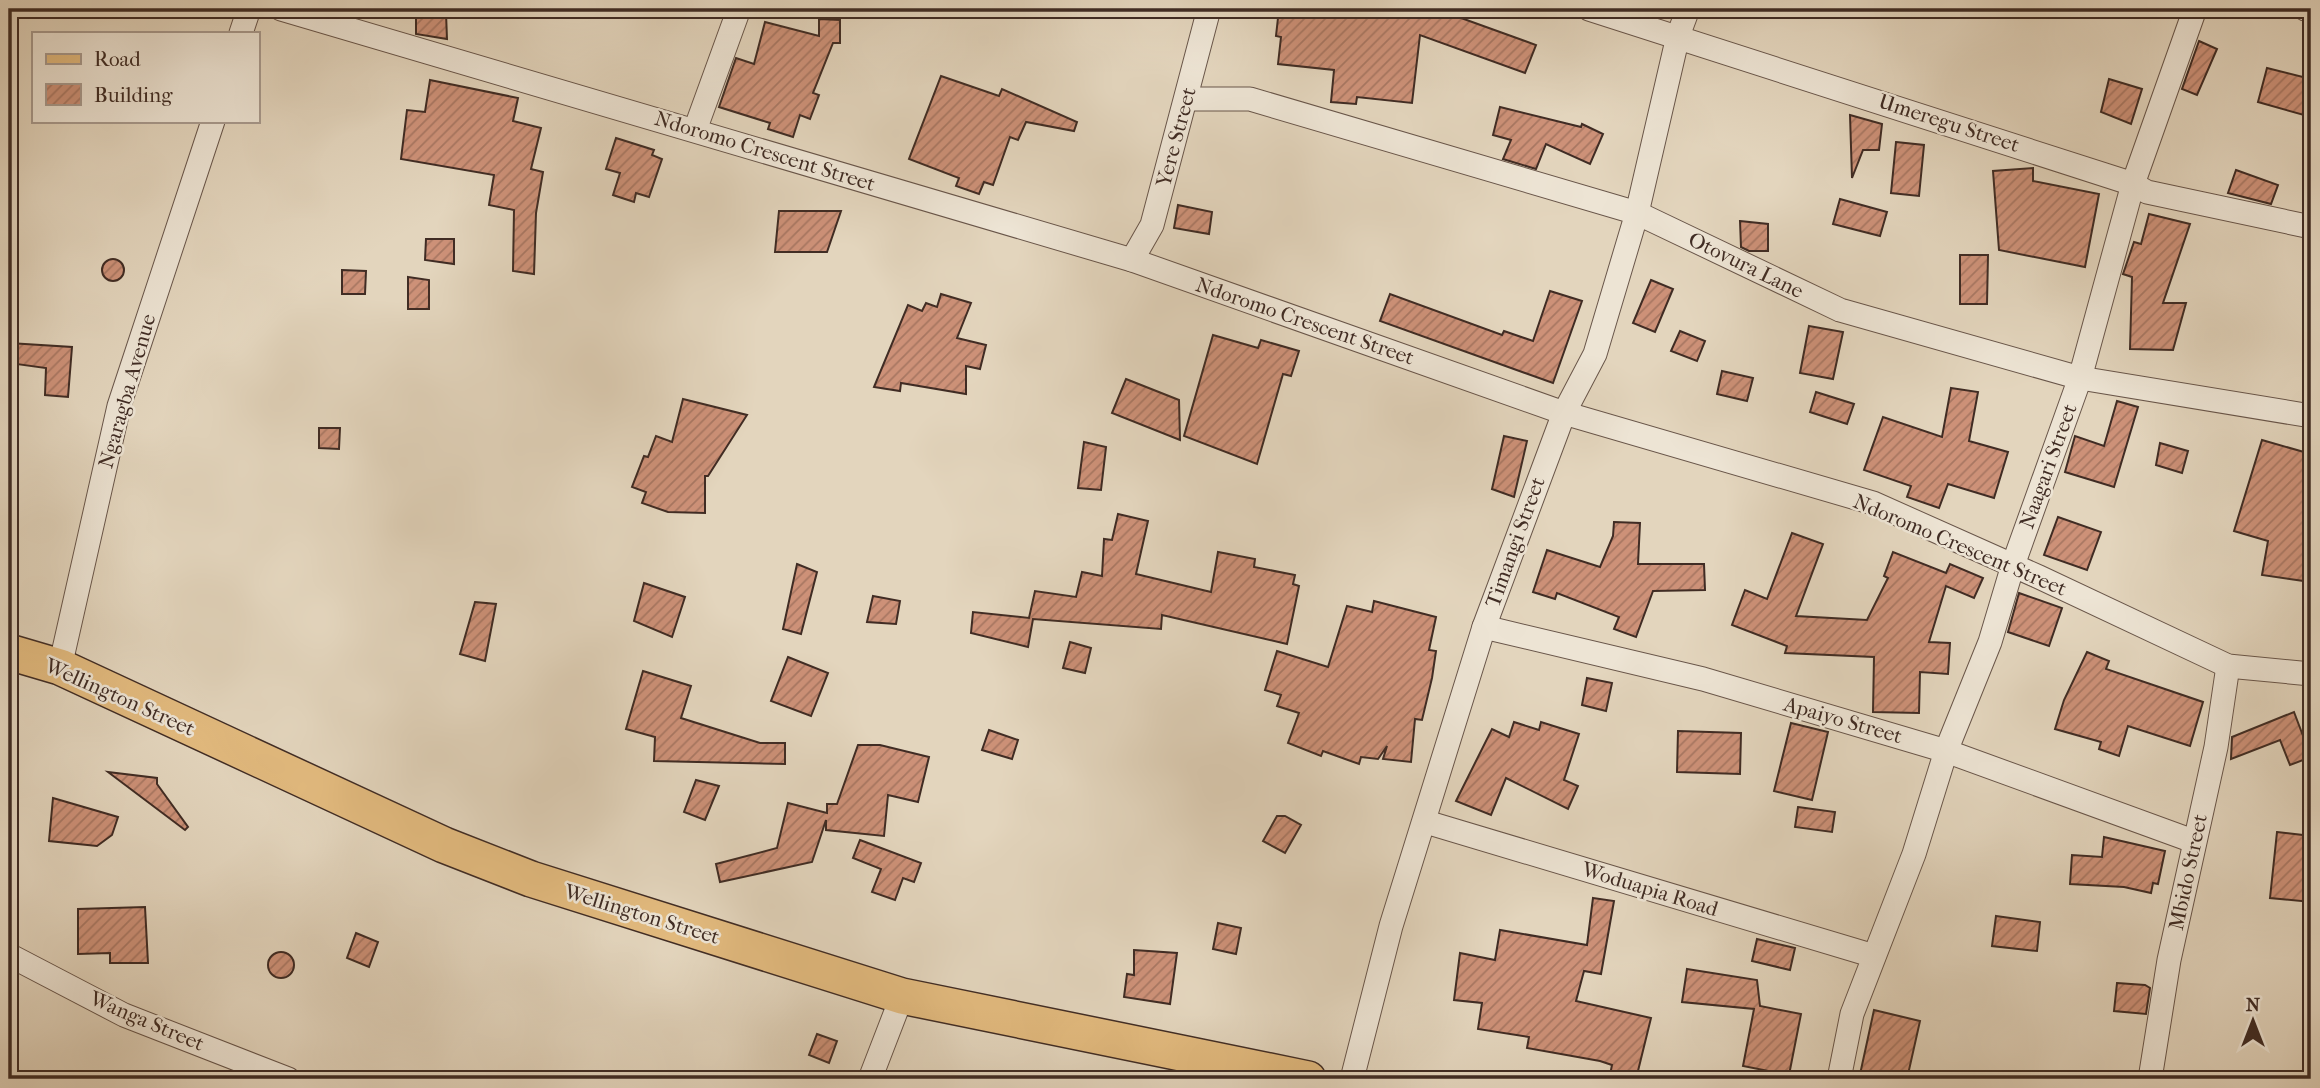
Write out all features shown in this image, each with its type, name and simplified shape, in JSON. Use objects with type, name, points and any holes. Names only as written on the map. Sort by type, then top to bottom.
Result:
[{"type":"main road","name":"Wellington Street","points":[[9,652],[60,667],[443,845],[531,879],[902,996],[1308,1079]]},
{"type":"street","points":[[241,32],[249,9]]},
{"type":"street","name":"Ndoromo Crescent Street","points":[[281,9],[1132,261],[1563,413],[1872,503],[2013,565],[2228,666],[2311,674]]},
{"type":"street","points":[[695,130],[739,9]]},
{"type":"street","name":"Yere Street","points":[[1132,261],[1152,225],[1209,9]]},
{"type":"street","name":"Umeregu Street","points":[[1589,9],[2133,184],[2147,192],[2311,226]]},
{"type":"street","name":"Timangi Street","points":[[1352,1079],[1391,926],[1426,822],[1484,627],[1563,413],[1595,354],[1636,213],[1678,36],[1688,9]]},
{"type":"street","name":"Naagari Street","points":[[1839,1079],[1852,1014],[1914,853],[1947,751],[1990,642],[2013,565],[2080,378],[2133,184],[2195,9]]},
{"type":"street","points":[[2305,9],[2311,10]]},
{"type":"street","name":"Otovura Lane","points":[[1187,99],[1250,99],[1636,213],[1840,310],[2080,378],[2311,415]]},
{"type":"street","name":"Ngaragba Avenue","points":[[60,667],[119,406],[212,122]]},
{"type":"street","name":"Apaiyo Street","points":[[1484,627],[1703,679],[1947,751],[2193,841]]},
{"type":"street","name":"Mbido Street","points":[[2150,1079],[2169,960],[2193,841],[2216,747],[2228,666]]},
{"type":"street","name":"Woduapia Road","points":[[1426,822],[1874,956]]},
{"type":"street","name":"Wanga Street","points":[[9,955],[124,1015],[288,1079]]},
{"type":"street","points":[[870,1079],[902,996]]},
{"type":"building","points":[[1279,9],[1410,15],[1410,9],[1450,9],[1450,14],[1536,45],[1525,73],[1420,35],[1412,103],[1357,97],[1356,104],[1331,102],[1334,70],[1278,64],[1281,37],[1276,36]]},
{"type":"building","points":[[446,13],[447,39],[416,34],[416,14]]},
{"type":"building","points":[[819,19],[840,20],[840,43],[833,43],[813,93],[819,95],[810,119],[800,115],[793,137],[768,129],[770,123],[719,107],[736,58],[754,64],[765,22],[819,36]]},
{"type":"building","points":[[2199,41],[2217,49],[2197,95],[2182,89]]},
{"type":"building","points":[[2267,68],[2311,79],[2311,117],[2258,102]]},
{"type":"building","points":[[941,76],[999,96],[1002,89],[1077,122],[1074,131],[1026,122],[1018,140],[1010,137],[993,185],[984,182],[979,194],[956,186],[959,178],[909,159]]},
{"type":"building","points":[[2109,79],[2142,89],[2131,124],[2101,112]]},
{"type":"building","points":[[430,80],[518,98],[513,121],[541,128],[531,169],[543,172],[536,213],[534,274],[513,271],[514,210],[489,205],[494,175],[401,159],[407,110],[425,112]]},
{"type":"building","points":[[1500,107],[1581,127],[1582,124],[1603,134],[1590,164],[1546,144],[1536,169],[1503,159],[1511,140],[1493,135]]},
{"type":"building","points":[[1850,115],[1882,124],[1879,150],[1863,150],[1852,178]]},
{"type":"building","points":[[616,138],[654,150],[652,155],[662,159],[649,197],[636,193],[634,202],[613,195],[620,173],[606,169]]},
{"type":"building","points":[[1896,142],[1924,145],[1919,196],[1891,193]]},
{"type":"building","points":[[2033,168],[2033,181],[2099,194],[2085,267],[1999,250],[1993,171]]},
{"type":"building","points":[[2236,170],[2278,185],[2271,204],[2228,193]]},
{"type":"building","points":[[1840,199],[1887,212],[1880,236],[1833,224]]},
{"type":"building","points":[[1178,205],[1212,212],[1209,234],[1174,228]]},
{"type":"building","points":[[779,211],[841,211],[827,252],[775,252]]},
{"type":"building","points":[[2149,214],[2190,224],[2163,303],[2186,303],[2173,350],[2130,349],[2132,277],[2123,274],[2134,242],[2141,244]]},
{"type":"building","points":[[1740,221],[1768,224],[1768,251],[1749,251],[1741,247]]},
{"type":"building","points":[[426,239],[454,239],[454,264],[425,260]]},
{"type":"building","points":[[1960,255],[1988,255],[1987,304],[1960,304]]},
{"type":"building","points":[[113,259],[121,262],[124,270],[121,278],[113,281],[105,278],[102,270],[105,262]]},
{"type":"building","points":[[342,270],[366,271],[365,294],[342,294]]},
{"type":"building","points":[[408,277],[429,280],[429,309],[408,309]]},
{"type":"building","points":[[1651,280],[1673,289],[1655,332],[1633,323]]},
{"type":"building","points":[[1550,291],[1582,301],[1553,383],[1380,321],[1390,294],[1502,335],[1504,331],[1533,341]]},
{"type":"building","points":[[941,294],[971,303],[957,338],[986,345],[980,369],[966,366],[966,394],[901,383],[900,391],[874,387],[908,305],[922,311],[926,303],[937,307]]},
{"type":"building","points":[[1809,326],[1843,332],[1833,379],[1800,373]]},
{"type":"building","points":[[1680,331],[1705,341],[1697,361],[1671,351]]},
{"type":"building","points":[[1213,335],[1258,348],[1261,340],[1299,351],[1291,376],[1283,374],[1257,464],[1184,436]]},
{"type":"building","points":[[9,343],[72,347],[68,397],[45,395],[46,368],[9,363]]},
{"type":"building","points":[[1722,371],[1753,378],[1747,401],[1717,394]]},
{"type":"building","points":[[1126,379],[1179,400],[1180,440],[1112,413]]},
{"type":"building","points":[[1951,388],[1978,392],[1969,441],[2008,452],[1994,498],[1948,484],[1939,508],[1907,497],[1911,486],[1864,470],[1883,417],[1942,437]]},
{"type":"building","points":[[1816,392],[1854,404],[1847,424],[1810,412]]},
{"type":"building","points":[[683,399],[747,415],[708,476],[705,476],[705,513],[668,512],[642,503],[646,492],[632,487],[644,456],[648,457],[656,436],[672,442]]},
{"type":"building","points":[[2117,401],[2138,407],[2114,487],[2065,472],[2075,436],[2104,446]]},
{"type":"building","points":[[319,428],[340,428],[339,449],[319,448]]},
{"type":"building","points":[[1504,436],[1527,441],[1514,497],[1492,489]]},
{"type":"building","points":[[2262,440],[2311,454],[2311,582],[2262,575],[2268,541],[2234,531]]},
{"type":"building","points":[[1084,442],[1106,447],[1101,490],[1078,488]]},
{"type":"building","points":[[2160,443],[2188,451],[2182,473],[2156,465]]},
{"type":"building","points":[[1118,514],[1148,521],[1136,574],[1211,592],[1218,552],[1255,559],[1254,567],[1295,575],[1293,584],[1299,586],[1287,644],[1162,615],[1161,629],[1033,619],[1028,647],[971,633],[973,612],[1029,618],[1035,591],[1076,597],[1082,572],[1102,576],[1104,539],[1112,540]]},
{"type":"building","points":[[2058,517],[2101,532],[2087,570],[2044,555]]},
{"type":"building","points":[[1614,522],[1640,523],[1638,564],[1704,564],[1705,590],[1653,591],[1636,637],[1614,629],[1619,617],[1557,593],[1555,599],[1533,592],[1547,550],[1600,567],[1613,536]]},
{"type":"building","points":[[1792,533],[1823,544],[1796,616],[1867,620],[1888,578],[1884,576],[1893,552],[1946,573],[1950,564],[1983,578],[1974,598],[1946,586],[1929,642],[1950,643],[1948,674],[1920,672],[1919,713],[1873,712],[1874,657],[1785,653],[1787,646],[1732,625],[1745,590],[1767,599]]},
{"type":"building","points":[[797,564],[817,572],[801,634],[783,629]]},
{"type":"building","points":[[644,583],[685,597],[672,637],[634,621]]},
{"type":"building","points":[[2019,593],[2062,608],[2049,646],[2008,632]]},
{"type":"building","points":[[873,596],[900,601],[896,624],[867,622]]},
{"type":"building","points":[[1374,601],[1436,617],[1429,650],[1436,651],[1432,678],[1422,720],[1415,719],[1411,762],[1383,759],[1387,746],[1378,759],[1361,757],[1359,764],[1323,751],[1321,756],[1288,743],[1299,713],[1277,706],[1281,695],[1265,690],[1277,651],[1328,667],[1347,606],[1372,612]]},
{"type":"building","points":[[475,602],[496,604],[485,661],[460,654]]},
{"type":"building","points":[[1070,642],[1091,648],[1085,673],[1063,668]]},
{"type":"building","points":[[2087,652],[2109,661],[2106,669],[2203,702],[2190,746],[2128,726],[2119,756],[2099,749],[2101,742],[2055,729],[2064,700]]},
{"type":"building","points":[[788,657],[828,673],[811,716],[771,701]]},
{"type":"building","points":[[643,671],[691,686],[681,718],[760,743],[785,743],[785,764],[654,761],[655,737],[626,729]]},
{"type":"building","points":[[1587,678],[1612,683],[1606,711],[1582,705]]},
{"type":"building","points":[[2294,712],[2311,757],[2290,765],[2280,740],[2231,759],[2232,737]]},
{"type":"building","points":[[1514,722],[1539,730],[1541,722],[1579,734],[1564,780],[1578,786],[1568,809],[1506,778],[1491,815],[1456,801],[1492,729],[1509,737]]},
{"type":"building","points":[[1791,723],[1828,732],[1812,800],[1774,791]]},
{"type":"building","points":[[989,730],[1018,740],[1012,759],[982,750]]},
{"type":"building","points":[[1678,731],[1741,733],[1740,774],[1677,772]]},
{"type":"building","points":[[858,745],[880,745],[929,757],[918,802],[888,795],[884,836],[826,830],[826,820],[812,862],[720,882],[716,864],[777,848],[788,803],[827,813],[827,804],[837,804]]},
{"type":"building","points":[[108,772],[157,778],[157,784],[188,827],[185,830]]},
{"type":"building","points":[[696,780],[719,786],[705,820],[684,812]]},
{"type":"building","points":[[53,798],[118,817],[112,835],[97,846],[49,841]]},
{"type":"building","points":[[1798,807],[1835,812],[1832,832],[1795,827]]},
{"type":"building","points":[[1277,816],[1285,816],[1301,825],[1285,853],[1263,841]]},
{"type":"building","points":[[2277,832],[2311,836],[2311,902],[2270,898]]},
{"type":"building","points":[[2104,837],[2165,851],[2158,884],[2153,883],[2151,893],[2124,887],[2070,884],[2072,855],[2102,857]]},
{"type":"building","points":[[860,840],[921,863],[914,882],[903,878],[895,900],[872,892],[881,869],[853,858]]},
{"type":"building","points":[[1593,898],[1614,901],[1601,974],[1584,971],[1576,1001],[1651,1018],[1636,1079],[1610,1075],[1612,1065],[1600,1061],[1527,1048],[1529,1037],[1478,1029],[1482,1003],[1454,1000],[1460,953],[1495,960],[1500,930],[1587,945]]},
{"type":"building","points":[[145,907],[148,963],[110,963],[110,953],[78,954],[78,909]]},
{"type":"building","points":[[1996,916],[2040,922],[2037,951],[1992,946]]},
{"type":"building","points":[[1218,923],[1241,928],[1236,954],[1213,949]]},
{"type":"building","points":[[356,933],[378,942],[369,967],[347,958]]},
{"type":"building","points":[[1757,939],[1795,948],[1790,970],[1752,961]]},
{"type":"building","points":[[1134,950],[1177,953],[1170,1004],[1124,997],[1127,974],[1134,975]]},
{"type":"building","points":[[281,952],[290,956],[294,965],[290,974],[281,978],[272,974],[268,965],[272,956]]},
{"type":"building","points":[[1687,969],[1757,980],[1760,1006],[1801,1014],[1789,1075],[1743,1066],[1754,1009],[1682,1002]]},
{"type":"building","points":[[2117,983],[2145,985],[2150,988],[2146,1014],[2114,1011]]},
{"type":"building","points":[[1874,1010],[1920,1021],[1907,1079],[1859,1079]]},
{"type":"building","points":[[817,1034],[837,1041],[829,1063],[809,1055]]}]
